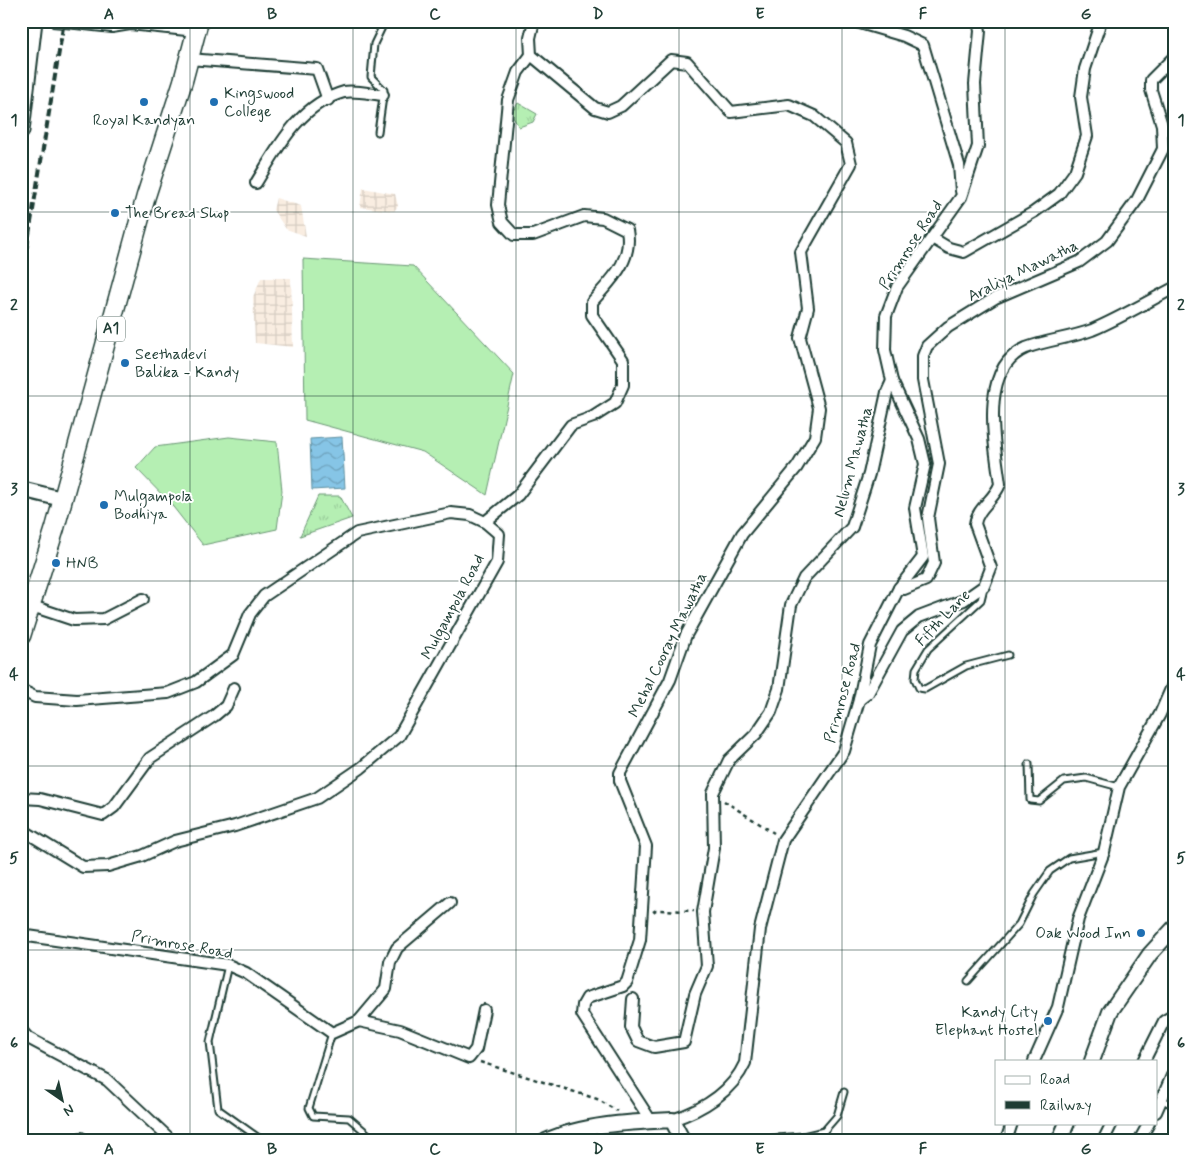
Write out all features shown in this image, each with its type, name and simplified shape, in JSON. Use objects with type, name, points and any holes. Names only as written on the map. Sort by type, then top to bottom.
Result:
[{"type":"highway","name":"A1","points":[[21,636],[32,606],[146,196],[198,26]]},
{"type":"main road","points":[[21,131],[34,21]]},
{"type":"street","points":[[52,21],[112,27],[130,24],[198,26]]},
{"type":"street","points":[[21,690],[35,697],[77,700],[168,693],[196,682],[233,655],[250,614],[264,596],[357,532],[451,514],[470,515],[485,522],[518,495],[571,425],[594,417],[614,403],[623,385],[622,360],[592,314],[592,302],[624,264],[630,241],[627,230],[603,218],[584,216],[532,235],[514,235],[502,222],[498,205],[508,100],[518,72],[531,55],[530,38],[534,21]]},
{"type":"street","points":[[853,21],[904,36],[923,45],[959,165],[961,197]]},
{"type":"street","name":"Primrose Road","points":[[672,1120],[688,1114],[729,1088],[739,1077],[745,1063],[760,929],[784,840],[844,751],[859,700],[870,645],[899,588],[923,557],[915,508],[925,464],[919,440],[892,381],[884,350],[886,316],[897,287],[961,197],[978,146],[975,84],[980,31],[978,21]]},
{"type":"street","points":[[932,238],[949,248],[964,252],[1034,212],[1058,194],[1075,172],[1087,136],[1081,97],[1085,69],[1101,21]]},
{"type":"street","name":"Mehal Cooray Mawatha","points":[[531,55],[595,108],[608,112],[621,106],[671,60],[687,62],[731,112],[789,105],[814,116],[846,143],[851,164],[801,252],[808,308],[800,338],[819,408],[815,437],[797,467],[742,534],[686,635],[670,680],[620,773],[620,781],[646,846],[640,940],[627,982],[623,986],[587,998],[583,1005],[582,1014],[651,1121]]},
{"type":"street","name":"Araliya Mawatha","points":[[899,588],[904,589],[926,580],[934,562],[928,518],[939,464],[924,380],[923,356],[927,346],[948,327],[995,298],[1080,262],[1107,241],[1137,200],[1163,148],[1162,125],[1151,90],[1151,80],[1174,57]]},
{"type":"street","points":[[189,59],[317,69],[328,100]]},
{"type":"street","points":[[256,182],[286,134],[306,113],[345,92],[383,95]]},
{"type":"street","points":[[859,700],[868,693],[902,631],[919,617],[964,600],[984,586],[991,568],[975,524],[976,517],[997,493],[1000,484],[991,423],[995,393],[1006,363],[1025,349],[1092,330],[1174,288]]},
{"type":"street","name":"Nelum Mawatha","points":[[633,999],[631,1027],[638,1041],[654,1047],[684,1042],[695,994],[707,966],[703,912],[714,848],[712,793],[729,760],[756,734],[771,712],[779,689],[791,605],[804,578],[852,527],[869,474],[887,392],[892,381]]},
{"type":"street","points":[[21,489],[62,499]]},
{"type":"street","name":"Mulgampola Road","points":[[21,829],[83,867],[108,866],[142,856],[175,840],[235,826],[317,798],[361,768],[399,736],[496,562],[499,534],[485,522]]},
{"type":"street","points":[[32,606],[74,620],[104,619],[143,599]]},
{"type":"street","points":[[1034,1060],[1058,1007],[1078,919],[1104,852],[1119,787],[1160,714],[1174,682]]},
{"type":"street","points":[[21,798],[40,799],[102,815],[114,807],[150,758],[226,706],[234,688]]},
{"type":"street","points":[[332,1033],[359,1021],[386,989],[390,962],[397,948],[450,903]]},
{"type":"street","points":[[1092,1060],[1110,1012],[1150,954],[1171,930]]},
{"type":"street","name":"Primrose Road","points":[[21,935],[228,965],[246,973],[332,1033]]},
{"type":"street","points":[[359,1021],[400,1030],[469,1058],[476,1049],[484,1010]]},
{"type":"street","points":[[1144,1060],[1164,1021],[1174,1015]]},
{"type":"street","points":[[21,1030],[28,1038],[107,1080],[172,1141]]},
{"type":"street","points":[[1158,1109],[1164,1100],[1174,1072]]},
{"type":"street","points":[[546,1141],[559,1135],[634,1121],[672,1120],[683,1141]]},
{"type":"street","points":[[1006,1141],[1012,1124]]},
{"type":"street","points":[[1059,1141],[1067,1124]]},
{"type":"street","points":[[1103,1141],[1112,1124]]},
{"type":"street","points":[[1139,1141],[1149,1124]]},
{"type":"lane","points":[[378,132],[384,90],[371,77],[374,44],[385,21]]},
{"type":"lane","name":"Fifth Lane","points":[[984,586],[981,600],[928,650],[916,669],[915,679],[919,688],[925,689],[966,666],[1008,654]]},
{"type":"lane","points":[[1029,764],[1030,800],[1039,801],[1064,780],[1086,778],[1119,787]]},
{"type":"lane","points":[[968,981],[1019,924],[1034,894],[1050,871],[1069,858],[1104,852]]},
{"type":"lane","points":[[228,965],[210,1042],[218,1109],[263,1141]]},
{"type":"lane","points":[[332,1033],[309,1108],[313,1116],[349,1118],[376,1141]]},
{"type":"lane","points":[[736,1141],[803,1136],[824,1130],[837,1116],[844,1092]]},
{"type":"lane","points":[[1164,1100],[1174,1106]]},
{"type":"path","points":[[712,793],[784,840]]},
{"type":"path","points":[[650,914],[656,910],[703,912]]},
{"type":"path","points":[[469,1058],[597,1099],[634,1121]]},
{"type":"shaded area","points":[[363,188],[395,194],[398,206],[394,211],[360,207]]},
{"type":"shaded area","points":[[276,198],[301,206],[306,236],[286,229],[273,210]]},
{"type":"shaded area","points":[[261,278],[291,278],[293,347],[255,343],[253,297]]},
{"type":"green space","points":[[518,103],[537,114],[533,122],[519,127],[511,114]]},
{"type":"green space","points":[[303,259],[413,266],[514,374],[487,495],[423,452],[305,420]]},
{"type":"green space","points":[[229,437],[277,442],[282,491],[277,529],[203,545],[170,503],[136,468],[155,447]]},
{"type":"green space","points":[[318,496],[340,496],[352,518],[300,536]]},
{"type":"water","points":[[342,437],[345,488],[312,490],[310,439]]},
{"type":"railway","points":[[21,283],[64,21]]},
{"type":"place","name":"Royal Kandyan","points":[[144,102]]},
{"type":"place","name":"Kingswood College","points":[[214,102]]},
{"type":"place","name":"The Bread Shop","points":[[115,213]]},
{"type":"place","name":"Seethadevi Balika - Kandy","points":[[125,363]]},
{"type":"place","name":"Mulgampola Bodhiya","points":[[104,505]]},
{"type":"place","name":"HNB","points":[[56,563]]},
{"type":"place","name":"Oak Wood Inn","points":[[1141,933]]},
{"type":"place","name":"Kandy City Elephant Hostel","points":[[1048,1021]]}]
